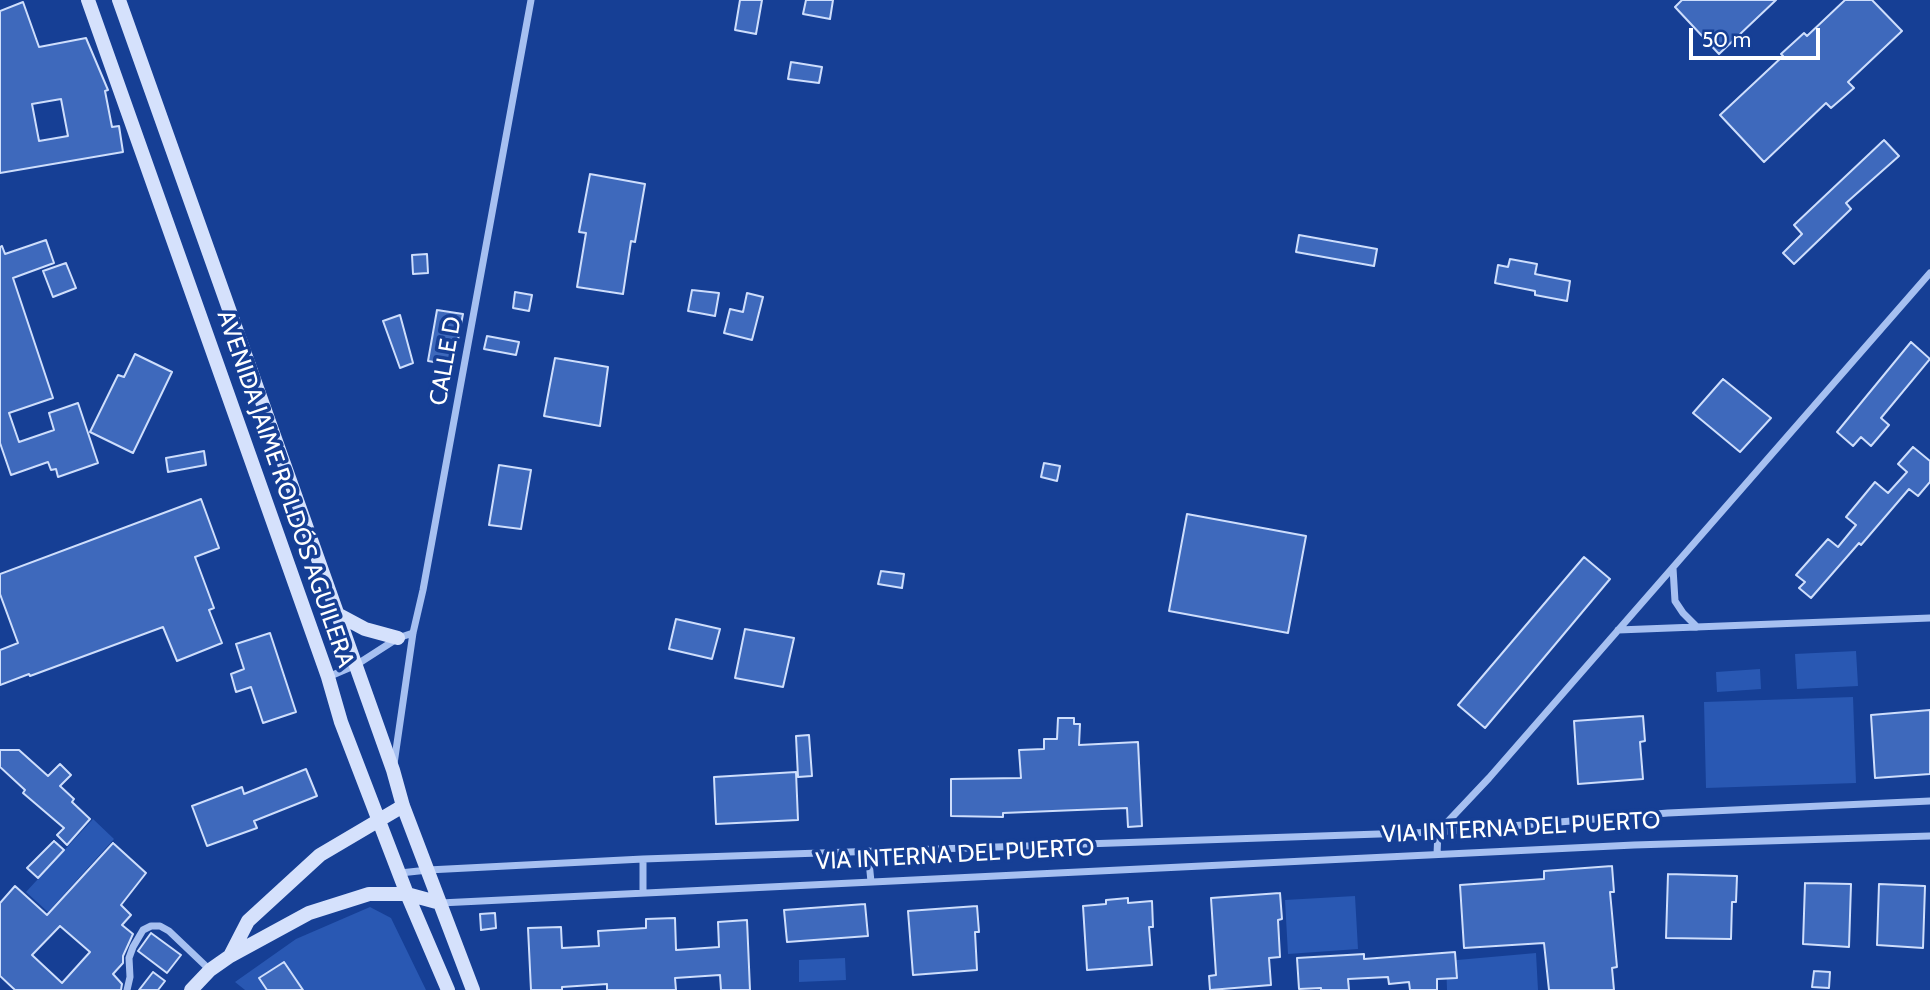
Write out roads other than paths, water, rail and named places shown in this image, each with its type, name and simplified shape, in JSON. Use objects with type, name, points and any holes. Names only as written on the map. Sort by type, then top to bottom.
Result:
[{"type":"street","name":"AVENIDA JAIME ROLDÓS AGUILERA","points":[[88,0],[328,677],[341,722],[407,894],[449,990]]},
{"type":"street","name":"AVENIDA JAIME ROLDÓS AGUILERA","points":[[120,0],[393,770],[403,806],[473,990]]},
{"type":"street","name":"CALLE D","points":[[393,770],[413,633],[531,0]]},
{"type":"street","points":[[1437,854],[1438,832],[1489,778],[1930,273]]},
{"type":"street","points":[[1673,568],[1675,601],[1698,627]]},
{"type":"street","points":[[337,614],[365,629],[398,638]]},
{"type":"street","points":[[1618,630],[1930,618]]},
{"type":"street","points":[[328,677],[356,665],[398,638],[413,633]]},
{"type":"street","name":"VIA INTERNA DEL PUERTO","points":[[399,873],[643,859],[1438,832],[1668,813],[1930,801]]},
{"type":"street","points":[[230,956],[248,921],[320,855],[403,806]]},
{"type":"street","name":"VIA INTERNA DEL PUERTO","points":[[191,990],[210,970],[230,956],[309,913],[369,894],[407,894],[440,903],[1634,845],[1930,836]]},
{"type":"street","points":[[868,851],[871,882]]},
{"type":"street","points":[[643,859],[643,893]]},
{"type":"street","points":[[127,990],[130,977],[129,958],[143,930],[150,926],[160,926],[169,931],[210,970]]}]
